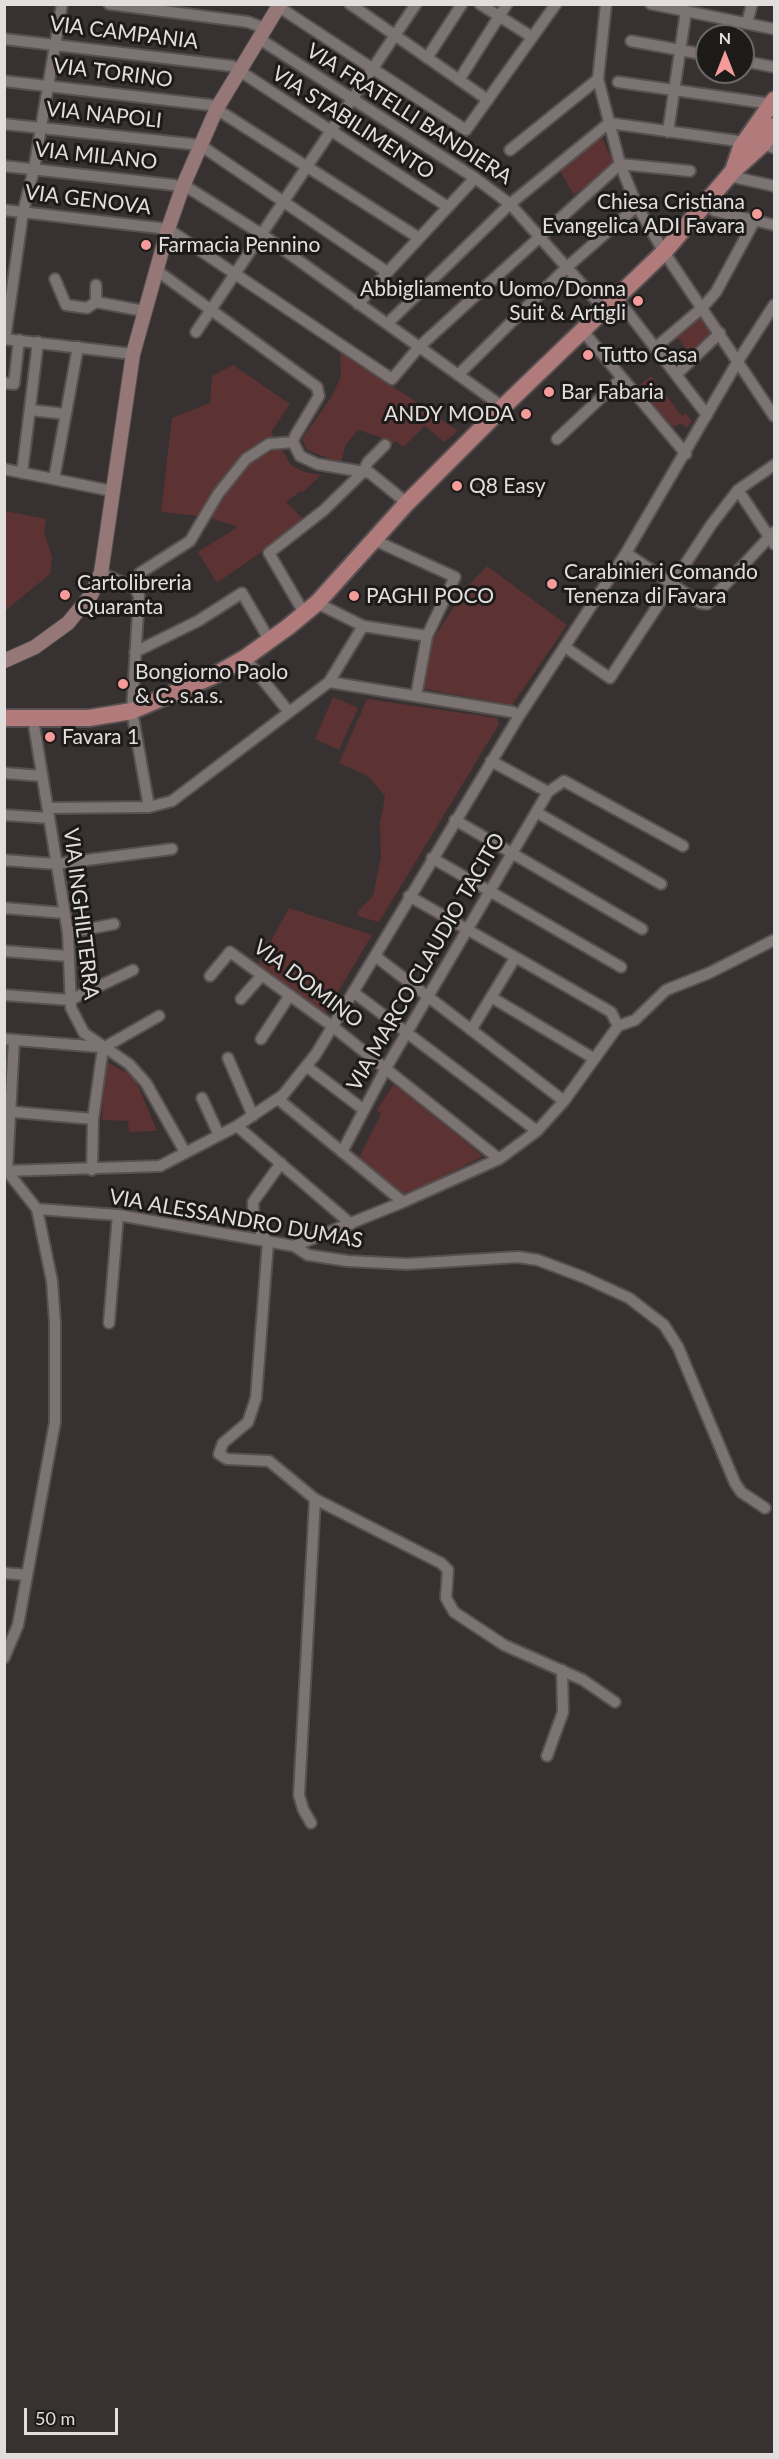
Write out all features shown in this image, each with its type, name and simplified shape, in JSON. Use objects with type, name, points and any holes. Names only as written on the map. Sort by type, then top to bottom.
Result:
[{"type":"main road","points":[[731,174],[745,142],[773,102]]},
{"type":"main road","points":[[4,718],[104,717],[132,711],[178,693],[245,658],[270,641],[311,608],[407,503],[502,407],[664,252],[731,174],[769,146],[774,126]]},
{"type":"street","points":[[62,4],[42,128],[23,212],[5,339],[133,354]]},
{"type":"street","name":"VIA FRATELLI BANDIERA","points":[[109,4],[248,22],[353,100],[475,178],[510,204],[604,309]]},
{"type":"street","points":[[350,4],[365,9],[396,36],[488,100]]},
{"type":"street","points":[[196,332],[263,236],[416,4]]},
{"type":"street","points":[[427,58],[462,4]]},
{"type":"street","points":[[480,4],[532,38]]},
{"type":"street","points":[[459,80],[507,4]]},
{"type":"street","points":[[4,661],[35,647],[68,623],[90,595],[101,573],[133,354],[168,229],[183,186],[217,108],[238,70],[280,6],[466,130],[556,4]]},
{"type":"street","points":[[606,4],[598,80],[620,164],[637,206],[664,252],[773,408]]},
{"type":"street","points":[[651,4],[774,28]]},
{"type":"street","points":[[747,23],[752,4]]},
{"type":"street","points":[[668,132],[686,11]]},
{"type":"street","name":"VIA CAMPANIA","points":[[4,39],[232,66],[238,70]]},
{"type":"street","points":[[632,41],[695,53]]},
{"type":"street","points":[[755,63],[774,67]]},
{"type":"street","name":"VIA STABILIMENTO","points":[[238,70],[331,133],[448,207]]},
{"type":"street","points":[[510,150],[598,80]]},
{"type":"street","name":"VIA TORINO","points":[[4,81],[217,108]]},
{"type":"street","points":[[618,82],[773,102]]},
{"type":"street","points":[[217,108],[419,238]]},
{"type":"street","points":[[387,324],[510,204],[609,123],[745,142]]},
{"type":"street","name":"VIA NAPOLI","points":[[4,124],[200,145]]},
{"type":"street","points":[[200,145],[387,272]]},
{"type":"street","points":[[168,229],[392,379],[419,347],[620,164],[690,171]]},
{"type":"street","name":"VIA MILANO","points":[[4,166],[183,186]]},
{"type":"street","points":[[731,174],[774,186]]},
{"type":"street","points":[[358,303],[475,178]]},
{"type":"street","points":[[183,186],[263,236],[502,407]]},
{"type":"street","points":[[707,204],[715,211],[774,225]]},
{"type":"street","points":[[458,375],[567,267],[637,206]]},
{"type":"street","name":"VIA GENOVA","points":[[4,210],[168,229]]},
{"type":"street","points":[[656,347],[702,308],[716,292],[755,219]]},
{"type":"street","points":[[156,270],[319,389],[319,396],[293,442]]},
{"type":"street","points":[[55,279],[66,304],[87,308],[96,302],[144,312]]},
{"type":"street","points":[[96,285],[96,302]]},
{"type":"street","points":[[616,297],[707,416]]},
{"type":"street","points":[[6,1171],[153,1168],[237,1126],[278,1099],[306,1066],[332,1026],[491,761],[626,553],[686,454],[738,361],[774,306]]},
{"type":"street","points":[[582,330],[686,454]]},
{"type":"street","points":[[677,375],[720,333]]},
{"type":"street","points":[[4,383],[14,384],[19,340]]},
{"type":"street","points":[[22,472],[38,342]]},
{"type":"street","points":[[54,479],[78,347]]},
{"type":"street","points":[[557,439],[622,378]]},
{"type":"street","points":[[30,410],[66,414]]},
{"type":"street","points":[[293,442],[300,456],[308,461],[363,471],[375,476],[407,503]]},
{"type":"street","points":[[149,807],[132,711],[139,598],[135,588],[140,573],[190,541],[218,494],[246,459],[269,444],[293,442]]},
{"type":"street","points":[[385,445],[324,510],[269,553],[311,608],[363,626],[427,636]]},
{"type":"street","points":[[565,647],[610,678],[711,525],[738,490],[774,465]]},
{"type":"street","points":[[4,469],[112,491]]},
{"type":"street","points":[[626,553],[700,603],[707,604],[773,538],[738,490]]},
{"type":"street","points":[[374,540],[455,577],[427,636],[416,696]]},
{"type":"street","points":[[101,573],[135,588]]},
{"type":"street","points":[[135,652],[198,621],[242,593],[270,641]]},
{"type":"street","points":[[4,815],[149,807],[172,801],[329,682],[363,626]]},
{"type":"street","points":[[245,658],[289,712]]},
{"type":"street","points":[[329,682],[513,712],[519,716]]},
{"type":"street","name":"VIA INGHILTERRA","points":[[33,719],[68,933],[70,1000],[78,1025],[91,1040],[129,1064],[142,1078],[185,1152]]},
{"type":"street","points":[[491,761],[548,792],[564,781],[683,846]]},
{"type":"street","points":[[4,773],[42,776]]},
{"type":"street","name":"VIA MARCO CLAUDIO TACITO","points":[[342,1152],[406,1033],[510,852],[548,792]]},
{"type":"street","points":[[536,812],[661,884]]},
{"type":"street","points":[[455,820],[642,929]]},
{"type":"street","points":[[4,860],[56,864],[172,849]]},
{"type":"street","points":[[432,858],[621,967]]},
{"type":"street","points":[[409,896],[610,1012],[618,1026]]},
{"type":"street","points":[[4,908],[64,913]]},
{"type":"street","points":[[68,933],[114,924]]},
{"type":"street","points":[[294,1246],[403,1203],[499,1159],[537,1131],[564,1101],[618,1026],[635,1020],[666,990],[709,973],[774,940]]},
{"type":"street","points":[[4,951],[68,956]]},
{"type":"street","name":"VIA DOMINO","points":[[210,976],[230,952],[332,1026],[499,1159]]},
{"type":"street","points":[[375,956],[564,1101]]},
{"type":"street","points":[[471,1030],[515,958]]},
{"type":"street","points":[[4,995],[70,1000],[133,970]]},
{"type":"street","points":[[241,999],[262,975]]},
{"type":"street","points":[[352,992],[537,1131]]},
{"type":"street","points":[[261,1039],[291,995]]},
{"type":"street","points":[[491,997],[593,1058]]},
{"type":"street","points":[[4,1658],[18,1624],[55,1422],[56,1323],[52,1281],[37,1209],[6,1171],[9,1040],[103,1047],[159,1016]]},
{"type":"street","points":[[92,1170],[93,1119],[103,1047]]},
{"type":"street","points":[[228,1058],[253,1116]]},
{"type":"street","points":[[306,1066],[364,1110]]},
{"type":"street","points":[[202,1098],[219,1135]]},
{"type":"street","points":[[278,1099],[403,1203]]},
{"type":"street","points":[[7,1111],[93,1119]]},
{"type":"street","points":[[237,1126],[351,1224]]},
{"type":"street","points":[[281,1163],[253,1202],[254,1222],[268,1242],[256,1398],[248,1422],[223,1443],[219,1454],[227,1459],[269,1461],[315,1499],[441,1563],[448,1570],[446,1593],[448,1604],[454,1612],[504,1645],[583,1680],[615,1702]]},
{"type":"street","name":"VIA ALESSANDRO DUMAS","points":[[37,1209],[118,1215],[294,1246],[308,1255],[360,1262],[417,1264],[518,1257],[538,1260],[629,1298],[664,1325],[678,1347],[730,1473],[741,1492],[765,1508]]},
{"type":"street","points":[[109,1323],[118,1215]]},
{"type":"street","points":[[311,1823],[299,1796],[315,1499]]},
{"type":"street","points":[[4,1573],[27,1575]]},
{"type":"street","points":[[547,1756],[562,1712],[562,1670]]},
{"type":"shaded area","points":[[601,136],[614,164],[574,195],[559,169]]},
{"type":"shaded area","points":[[699,317],[718,333],[691,357],[676,336]]},
{"type":"shaded area","points":[[340,350],[458,431],[444,442],[425,426],[403,447],[396,441],[389,447],[380,437],[358,430],[346,444],[341,463],[307,450],[302,439],[332,396],[341,376]]},
{"type":"shaded area","points":[[233,365],[290,404],[271,432],[291,465],[304,472],[321,475],[303,492],[301,491],[286,502],[305,521],[217,583],[198,552],[238,527],[208,517],[161,512],[172,418],[210,403],[212,376]]},
{"type":"shaded area","points":[[651,376],[682,416],[686,413],[692,422],[686,428],[681,423],[674,427],[663,419],[636,388]]},
{"type":"shaded area","points":[[5,511],[46,519],[44,531],[52,558],[50,574],[5,611]]},
{"type":"shaded area","points":[[487,566],[567,625],[512,705],[424,689],[433,639],[466,588]]},
{"type":"shaded area","points":[[333,697],[358,708],[339,750],[315,739]]},
{"type":"shaded area","points":[[367,699],[497,718],[499,724],[379,922],[357,916],[359,910],[373,896],[381,857],[380,824],[385,796],[368,776],[339,763]]},
{"type":"shaded area","points":[[289,908],[372,935],[324,1015],[257,966]]},
{"type":"shaded area","points":[[105,1061],[129,1074],[137,1083],[157,1131],[129,1132],[128,1121],[102,1120]]},
{"type":"shaded area","points":[[394,1084],[483,1156],[404,1197],[359,1158],[381,1114],[377,1110]]},
{"type":"place","name":"Chiesa Cristiana Evangelica ADI Favara","points":[[757,214]]},
{"type":"place","name":"Farmacia Pennino","points":[[146,245]]},
{"type":"place","name":"Abbigliamento Uomo/Donna Suit & Artigli","points":[[638,301]]},
{"type":"place","name":"Tutto Casa","points":[[588,355]]},
{"type":"place","name":"Bar Fabaria","points":[[549,392]]},
{"type":"place","name":"ANDY MODA","points":[[526,414]]},
{"type":"place","name":"Q8 Easy","points":[[457,486]]},
{"type":"place","name":"Carabinieri Comando Tenenza di Favara","points":[[552,584]]},
{"type":"place","name":"Cartolibreria Quaranta","points":[[65,595]]},
{"type":"place","name":"PAGHI POCO","points":[[354,596]]},
{"type":"place","name":"Bongiorno Paolo & C. s.a.s.","points":[[123,684]]},
{"type":"place","name":"Favara 1","points":[[50,737]]}]
